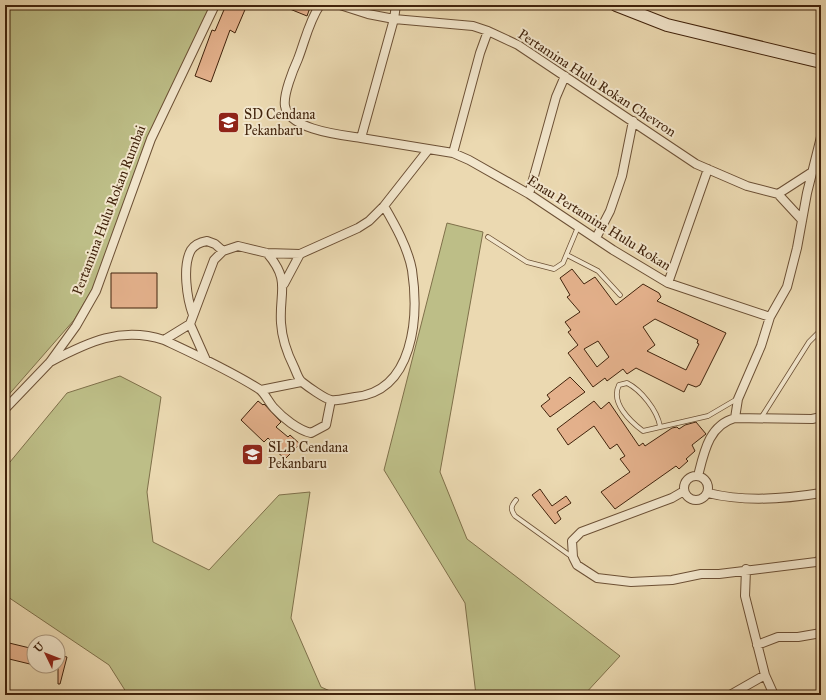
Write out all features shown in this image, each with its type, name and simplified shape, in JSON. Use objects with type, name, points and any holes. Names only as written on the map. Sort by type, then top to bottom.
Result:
[{"type":"street","name":"Pertamina Hulu Rokan Rumbai","points":[[5,409],[50,362],[76,326],[96,291],[151,139],[215,5]]},
{"type":"street","points":[[320,5],[313,18],[294,69],[285,98],[285,106],[292,118],[309,127],[361,138],[394,19],[396,5]]},
{"type":"street","name":"Pertamina Hulu Rokan Chevron","points":[[340,5],[368,14],[394,19],[473,26],[488,31],[518,45],[696,164],[747,186],[778,194]]},
{"type":"street","points":[[616,5],[627,11],[667,25],[821,62]]},
{"type":"street","points":[[453,153],[480,53],[488,31]]},
{"type":"street","points":[[529,194],[556,97],[565,76]]},
{"type":"street","points":[[596,238],[610,211],[622,176],[633,121]]},
{"type":"street","points":[[735,418],[738,399],[761,346],[770,317],[787,287],[821,137]]},
{"type":"street","name":"Enau Pertamina Hulu Rokan","points":[[361,138],[453,153],[485,168],[529,194],[668,283],[770,317]]},
{"type":"street","points":[[164,340],[190,324],[214,260],[222,251],[238,246],[267,253],[300,254],[358,228],[369,221],[384,206],[428,150]]},
{"type":"street","points":[[668,283],[708,169]]},
{"type":"street","points":[[802,220],[778,194],[812,172]]},
{"type":"street","points":[[300,254],[284,284],[281,323],[284,344],[301,382],[330,400],[375,393],[390,382],[404,359],[412,339],[415,317],[412,269],[394,222],[384,206]]},
{"type":"street","points":[[193,315],[188,302],[187,289],[187,267],[191,250],[195,246],[207,241],[215,244],[222,251]]},
{"type":"street","points":[[267,253],[278,267],[284,284]]},
{"type":"street","points":[[190,324],[206,360]]},
{"type":"street","points":[[50,362],[78,347],[103,338],[134,334],[164,340],[206,360],[261,390],[273,408],[282,417],[306,432],[311,433],[326,424],[330,400]]},
{"type":"street","points":[[261,390],[301,382]]},
{"type":"street","points":[[698,476],[704,451],[714,430],[725,421],[735,418],[812,419],[821,417]]},
{"type":"street","points":[[698,476],[705,479],[709,486],[708,494],[698,501],[687,497],[684,491],[685,483],[690,477],[698,476]]},
{"type":"street","points":[[684,491],[672,498],[581,532],[572,542],[572,557],[577,565],[597,578],[631,582],[672,580],[701,574],[719,574],[746,569],[816,562],[821,560]]},
{"type":"street","points":[[708,494],[728,498],[804,496],[821,493]]},
{"type":"street","points":[[746,569],[745,596],[765,675],[774,695]]},
{"type":"street","points":[[757,645],[778,637],[798,637],[821,633]]},
{"type":"street","points":[[730,695],[765,675]]},
{"type":"lane","points":[[488,236],[527,262],[554,269],[563,263],[578,226]]},
{"type":"lane","points":[[567,255],[598,271],[620,295]]},
{"type":"lane","points":[[760,418],[809,342],[821,330]]},
{"type":"lane","points":[[660,426],[658,418],[653,410],[635,387],[627,383],[619,385],[616,390],[617,399],[625,415],[643,431],[651,431],[660,426],[708,416],[738,399]]},
{"type":"lane","points":[[516,500],[512,505],[511,510],[515,516],[572,557]]},
{"type":"green space","points":[[5,5],[210,5],[94,286],[74,320],[5,399]]},
{"type":"green space","points":[[447,223],[483,232],[440,472],[467,539],[620,656],[584,695],[476,695],[465,603],[384,470]]},
{"type":"green space","points":[[120,376],[161,397],[147,492],[153,542],[209,570],[279,495],[310,492],[291,618],[321,687],[339,695],[128,695],[109,665],[66,636],[66,634],[63,634],[5,595],[5,468],[67,393]]},
{"type":"building","points":[[226,5],[247,5],[235,33],[230,30],[211,82],[195,76],[212,30],[215,31]]},
{"type":"building","points":[[280,5],[311,5],[307,16]]},
{"type":"building","points":[[572,269],[584,284],[595,277],[616,305],[643,284],[659,293],[661,297],[657,301],[726,333],[700,385],[696,387],[688,384],[684,392],[636,368],[627,374],[623,369],[607,381],[605,378],[593,387],[568,353],[578,345],[568,332],[571,330],[565,322],[580,312],[567,297],[570,295],[560,278]],"holes":[[[655,319],[698,340],[697,343],[699,344],[686,370],[647,351],[655,345],[643,327]],[[598,341],[609,357],[597,367],[584,349]]]},
{"type":"building","points":[[111,273],[157,273],[157,308],[111,308]]},
{"type":"building","points":[[570,377],[585,392],[550,417],[541,406],[550,399],[547,395]]},
{"type":"building","name":"SLB Cendana Pekanbaru","points":[[258,401],[263,405],[264,404],[281,422],[276,427],[288,437],[290,435],[300,444],[285,459],[274,449],[277,447],[268,438],[264,442],[241,420]]},
{"type":"building","points":[[594,401],[601,409],[609,402],[639,446],[643,443],[645,446],[672,428],[677,427],[679,429],[685,425],[696,422],[706,434],[692,445],[695,451],[686,459],[688,461],[679,469],[676,466],[615,509],[601,492],[630,472],[620,459],[625,456],[617,444],[610,449],[594,426],[568,445],[557,429]]},
{"type":"building","points":[[540,489],[552,506],[566,496],[571,503],[557,512],[561,519],[555,524],[532,495]]},
{"type":"building","points":[[5,642],[26,647],[26,663],[5,658]]},
{"type":"building","points":[[58,674],[63,674],[60,684],[58,684]]},
{"type":"place","name":"SD Cendana Pekanbaru","points":[[228,122]]},
{"type":"place","name":"SLB Cendana Pekanbaru","points":[[253,455]]}]
